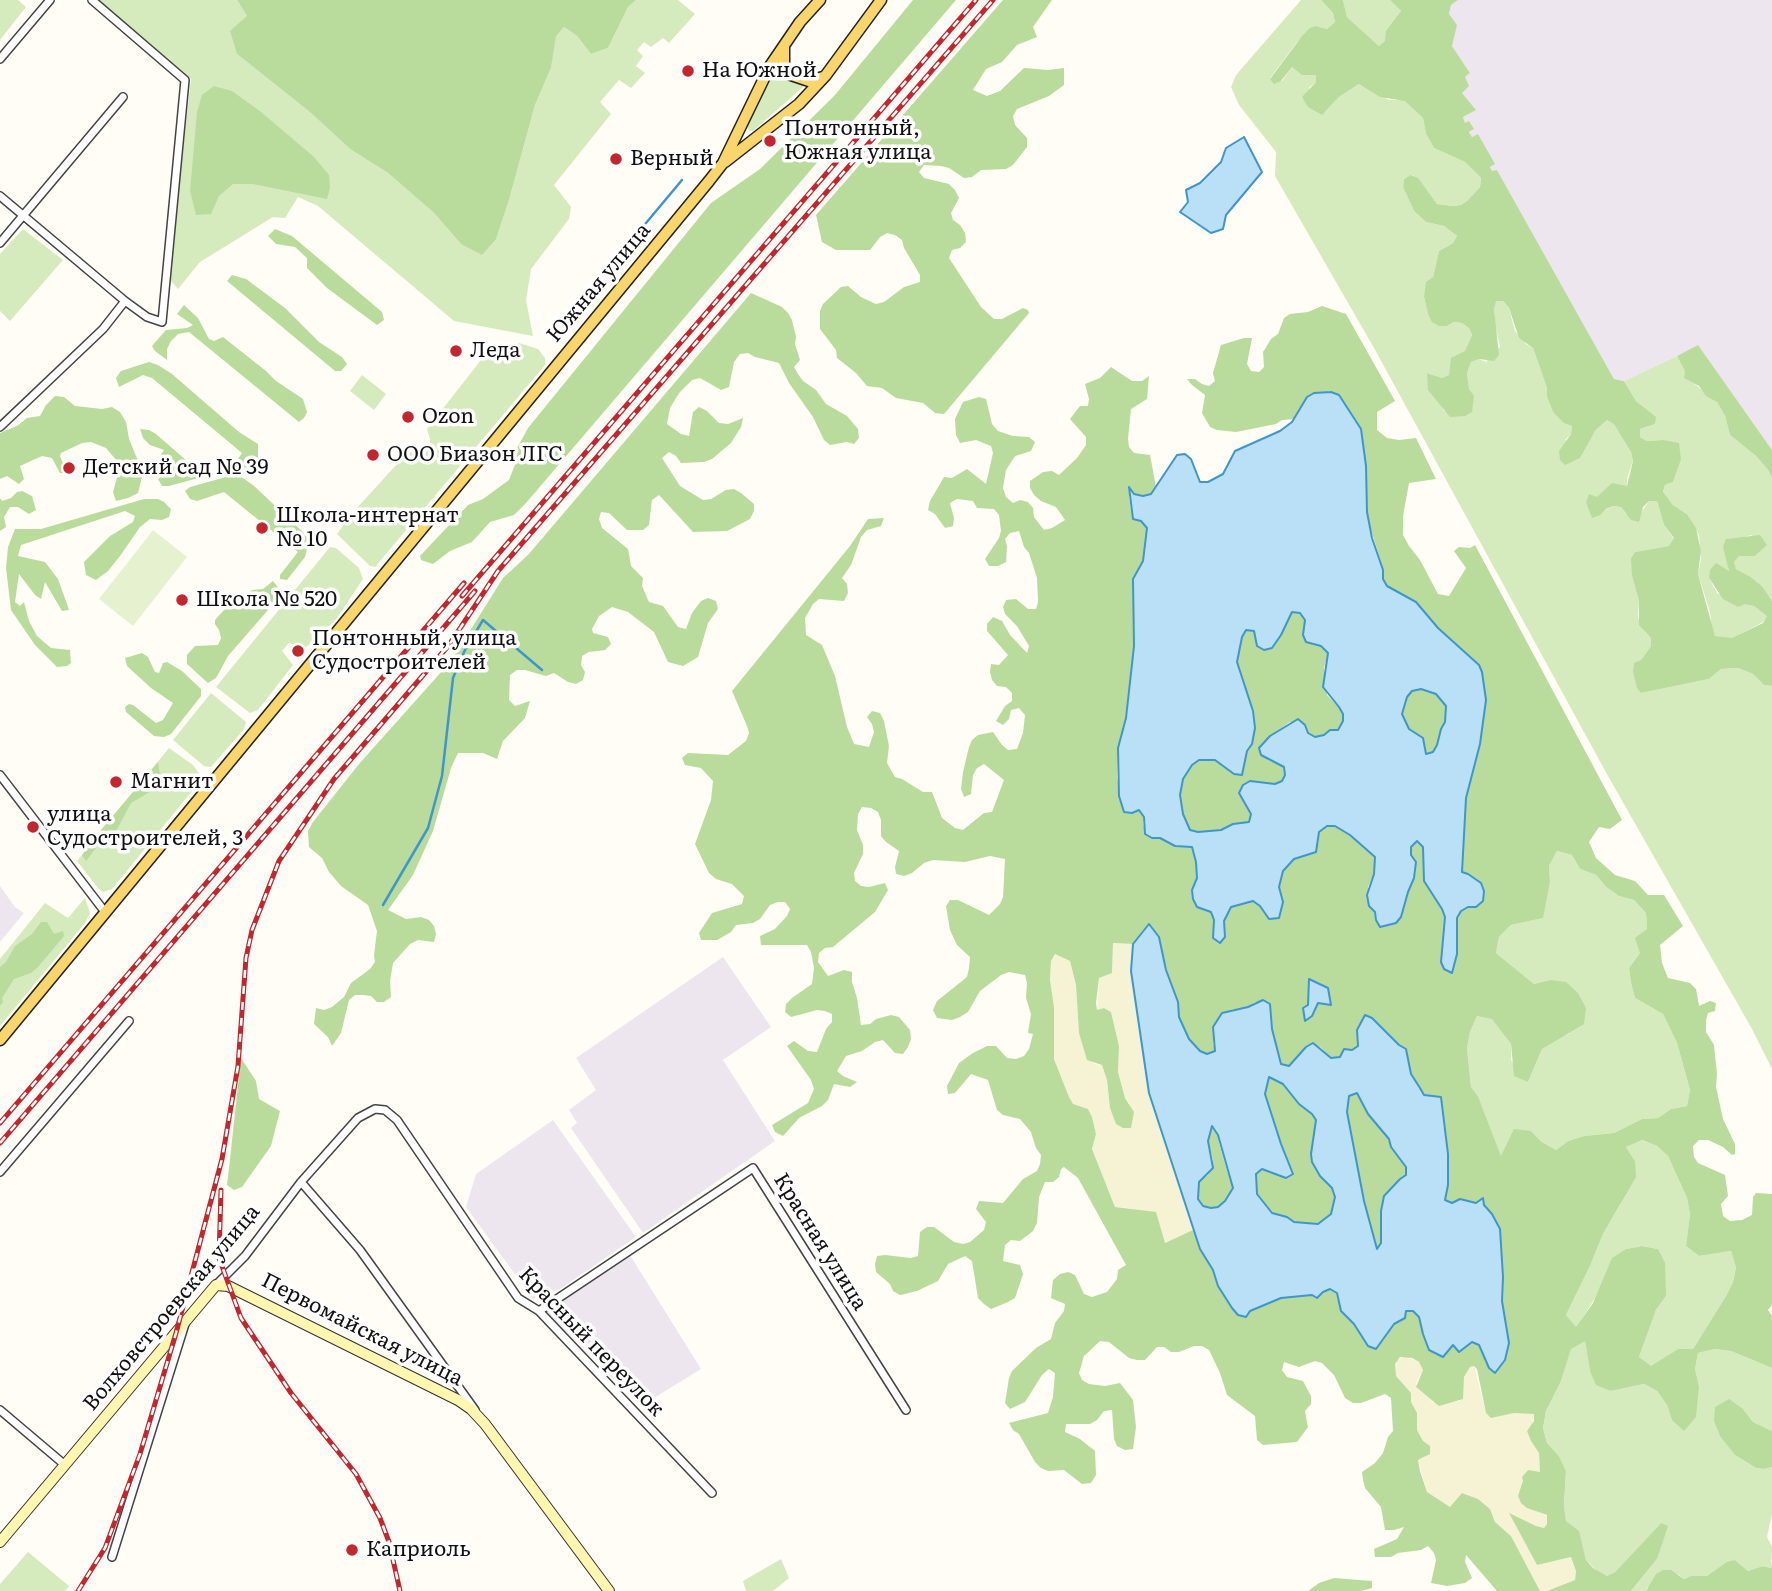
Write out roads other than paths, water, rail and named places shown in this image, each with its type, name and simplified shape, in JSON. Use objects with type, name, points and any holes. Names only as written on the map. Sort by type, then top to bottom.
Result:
[{"type":"main road","points":[[800,22],[810,0]]},
{"type":"main road","points":[[723,163],[770,66],[800,22],[820,0]]},
{"type":"main road","points":[[723,163],[799,104],[826,75],[880,0]]},
{"type":"main road","points":[[787,41],[783,59],[792,75],[809,81],[826,75]]},
{"type":"main road","name":"Южная улица","points":[[0,1040],[723,163]]},
{"type":"street","points":[[0,59],[50,0]]},
{"type":"street","points":[[0,196],[125,301],[147,317],[162,322],[185,80],[92,0]]},
{"type":"street","points":[[0,243],[123,97]]},
{"type":"street","points":[[0,427],[103,329],[125,301]]},
{"type":"street","points":[[0,775],[105,912]]},
{"type":"street","points":[[0,1172],[129,1021]]},
{"type":"street","name":"Волховстроевская улица","points":[[0,1542],[216,1285],[245,1256],[301,1182],[358,1118],[379,1109]]},
{"type":"street","name":"Красный переулок","points":[[379,1109],[397,1119],[518,1298],[539,1311],[712,1493]]},
{"type":"street","name":"Красная улица","points":[[539,1311],[753,1168],[906,1410]]},
{"type":"street","points":[[301,1182],[360,1250],[485,1423]]},
{"type":"street","name":"Первомайская улица","points":[[216,1285],[228,1286],[251,1295],[458,1399],[485,1423],[609,1591]]},
{"type":"street","points":[[112,1557],[186,1321]]},
{"type":"street","points":[[0,1410],[65,1465]]},
{"type":"water","points":[[1244,137],[1262,172],[1226,215],[1223,229],[1211,233],[1180,212],[1188,202],[1186,190],[1200,183],[1221,162],[1226,148]]},
{"type":"water","points":[[1331,392],[1339,395],[1361,429],[1366,466],[1367,512],[1387,586],[1416,602],[1438,628],[1479,665],[1482,672],[1486,700],[1480,744],[1466,798],[1462,872],[1481,883],[1484,891],[1483,901],[1476,907],[1461,911],[1457,918],[1457,954],[1452,973],[1444,969],[1441,962],[1445,917],[1424,881],[1423,847],[1417,841],[1411,847],[1411,855],[1416,862],[1414,878],[1401,917],[1396,923],[1380,927],[1375,912],[1369,906],[1367,895],[1374,874],[1375,857],[1350,835],[1335,826],[1327,826],[1319,832],[1316,852],[1294,859],[1283,871],[1279,887],[1283,902],[1279,918],[1269,919],[1253,901],[1231,907],[1224,921],[1225,937],[1220,943],[1213,938],[1214,920],[1211,912],[1197,907],[1193,899],[1192,890],[1197,878],[1192,847],[1175,846],[1145,834],[1144,817],[1139,810],[1124,812],[1119,796],[1118,748],[1126,718],[1134,646],[1133,579],[1143,561],[1147,528],[1141,521],[1133,519],[1129,487],[1134,494],[1151,494],[1177,455],[1185,454],[1191,459],[1200,482],[1208,482],[1223,474],[1235,451],[1280,431],[1292,422],[1307,397],[1314,393]],"holes":[[[1292,612],[1300,613],[1305,620],[1303,635],[1306,642],[1321,646],[1328,653],[1323,687],[1339,707],[1343,721],[1338,730],[1330,730],[1315,737],[1308,733],[1305,725],[1298,719],[1270,736],[1259,748],[1261,755],[1284,767],[1285,775],[1282,781],[1275,784],[1250,781],[1243,785],[1239,793],[1251,814],[1249,822],[1233,824],[1221,830],[1190,830],[1183,814],[1180,795],[1183,779],[1192,765],[1199,760],[1215,760],[1234,774],[1242,775],[1247,751],[1252,744],[1255,728],[1253,711],[1237,662],[1242,637],[1246,630],[1254,631],[1257,646],[1264,650],[1272,648]],[[1421,689],[1436,694],[1446,706],[1445,722],[1437,745],[1433,752],[1426,754],[1423,738],[1409,729],[1402,714],[1407,697],[1412,691]]]},
{"type":"water","points":[[1149,924],[1159,937],[1166,970],[1178,1002],[1179,1017],[1189,1039],[1200,1051],[1207,1054],[1215,1051],[1213,1027],[1222,1013],[1248,1007],[1263,1000],[1270,1004],[1272,1029],[1281,1064],[1289,1066],[1313,1043],[1331,1058],[1340,1057],[1344,1049],[1352,1050],[1358,1046],[1357,1030],[1365,1015],[1372,1018],[1406,1049],[1411,1074],[1424,1095],[1441,1097],[1448,1154],[1445,1200],[1452,1203],[1460,1199],[1476,1203],[1483,1198],[1484,1205],[1500,1229],[1502,1301],[1509,1343],[1505,1360],[1495,1373],[1489,1368],[1479,1345],[1472,1342],[1459,1352],[1453,1345],[1443,1357],[1429,1350],[1419,1317],[1413,1311],[1406,1311],[1405,1318],[1394,1324],[1376,1349],[1368,1346],[1354,1324],[1341,1311],[1337,1293],[1330,1289],[1317,1298],[1312,1295],[1281,1298],[1250,1311],[1246,1317],[1238,1315],[1232,1308],[1200,1249],[1149,1093],[1131,971],[1133,944]],"holes":[[[1269,1077],[1283,1084],[1316,1120],[1312,1162],[1320,1176],[1332,1188],[1335,1197],[1331,1214],[1318,1224],[1294,1222],[1272,1213],[1257,1194],[1256,1174],[1262,1169],[1286,1178],[1293,1174],[1265,1094]],[[1357,1093],[1368,1114],[1389,1139],[1391,1147],[1406,1167],[1406,1175],[1384,1196],[1381,1243],[1377,1249],[1364,1201],[1347,1112],[1349,1096]],[[1212,1126],[1218,1135],[1233,1188],[1225,1201],[1218,1207],[1211,1208],[1203,1206],[1198,1199],[1199,1182],[1213,1168],[1208,1141]]]},
{"type":"water","points":[[1309,979],[1328,988],[1331,1005],[1318,1003],[1312,1016],[1305,1021],[1303,1008],[1308,1005]]},
{"type":"waterway","points":[[564,321],[682,180]]},
{"type":"waterway","points":[[383,905],[428,828],[442,776],[453,678],[465,650],[483,620],[542,670]]},
{"type":"railway","points":[[462,596],[976,0]]},
{"type":"railway","points":[[78,1591],[105,1548],[140,1454],[176,1333],[222,1159],[238,1066],[246,958],[252,930],[279,861],[334,779],[449,645],[498,571],[993,0]]},
{"type":"railway","points":[[0,1123],[464,583]]},
{"type":"railway","points":[[0,1143],[475,591]]},
{"type":"railway","points":[[221,1190],[219,1258],[241,1318],[291,1393],[356,1474],[380,1518],[389,1542],[400,1591]]},
{"type":"place","name":"На Южной","points":[[688,71]]},
{"type":"place","name":"Понтонный, Южная улица","points":[[770,141]]},
{"type":"place","name":"Верный","points":[[616,159]]},
{"type":"place","name":"Леда","points":[[456,351]]},
{"type":"place","name":"Ozon","points":[[408,417]]},
{"type":"place","name":"ООО Биазон ЛГС","points":[[373,455]]},
{"type":"place","name":"Детский сад № 39","points":[[69,468]]},
{"type":"place","name":"Школа-интернат № 10","points":[[262,528]]},
{"type":"place","name":"Школа № 520","points":[[182,600]]},
{"type":"place","name":"Понтонный, улица Судостроителей","points":[[298,651]]},
{"type":"place","name":"Магнит","points":[[116,782]]},
{"type":"place","name":"улица Судостроителей, 3","points":[[33,827]]},
{"type":"place","name":"Каприоль","points":[[352,1550]]}]
